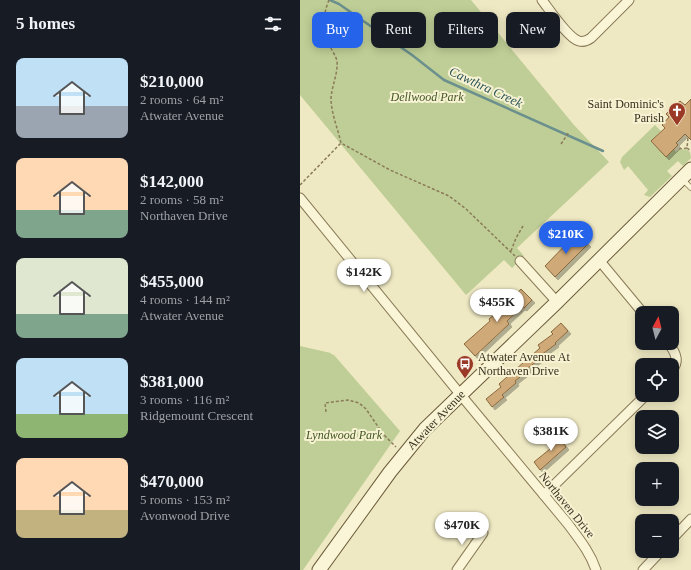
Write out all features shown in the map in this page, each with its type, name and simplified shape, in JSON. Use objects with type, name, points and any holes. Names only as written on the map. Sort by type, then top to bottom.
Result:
[{"type":"street","points":[[542,0],[571,36],[578,41],[583,41],[591,38],[629,0]]},
{"type":"street","name":"Atwater Avenue","points":[[319,570],[403,454],[424,429],[557,302],[686,174]]},
{"type":"street","name":"Northaven Drive","points":[[300,198],[584,545],[592,558],[596,570]]},
{"type":"street","points":[[599,260],[637,306]]},
{"type":"street","points":[[520,261],[557,302]]},
{"type":"street","points":[[544,495],[639,402]]},
{"type":"street","points":[[679,532],[691,519]]},
{"type":"street","points":[[457,570],[483,533]]},
{"type":"street","points":[[643,570],[654,558]]},
{"type":"lane","points":[[686,174],[691,188]]},
{"type":"path","points":[[329,0],[323,22],[325,36],[337,60],[332,98],[333,113],[342,143],[390,170],[449,196],[466,209],[520,261]]},
{"type":"path","points":[[561,144],[569,132]]},
{"type":"path","points":[[687,148],[688,137]]},
{"type":"path","points":[[300,185],[342,143]]},
{"type":"path","points":[[679,150],[687,148]]},
{"type":"path","points":[[687,148],[691,151]]},
{"type":"path","points":[[511,251],[516,238],[524,226]]},
{"type":"path","points":[[326,412],[325,403],[348,400],[359,403],[366,409],[383,434],[403,454]]},
{"type":"green space","name":"Dellwood Park","points":[[300,0],[471,0],[481,12],[434,12],[434,48],[498,48],[498,33],[506,42],[506,48],[511,48],[574,125],[609,162],[517,248],[524,256],[512,268],[504,260],[466,295],[300,95]]},
{"type":"green space","points":[[655,125],[661,131],[651,141],[666,156],[674,149],[676,152],[678,150],[686,149],[690,152],[691,158],[683,166],[678,161],[667,171],[672,176],[650,197],[644,195],[648,190],[628,166],[624,170],[620,162],[622,157]]},
{"type":"green space","name":"Lyndwood Park","points":[[300,346],[334,355],[400,431],[303,570],[300,570]]},
{"type":"building","name":"Saint Dominic's Parish","points":[[691,99],[691,140],[685,134],[676,143],[678,145],[666,157],[651,141],[665,128],[662,125],[669,117],[666,114],[680,101],[685,105]]},
{"type":"building","points":[[577,233],[588,244],[555,277],[545,266]]},
{"type":"building","points":[[521,289],[532,300],[507,321],[509,324],[475,356],[464,344],[490,321],[489,319],[504,307]]},
{"type":"building","points":[[561,323],[568,331],[555,343],[556,344],[541,355],[542,357],[528,368],[529,370],[515,381],[516,383],[502,395],[504,397],[492,407],[486,399],[501,387],[499,384],[540,348],[538,345],[553,334],[551,332]]},
{"type":"building","points":[[557,435],[566,447],[540,470],[534,462],[550,449],[546,443]]},
{"type":"waterway","name":"Cawthra Creek","points":[[330,0],[339,4],[412,55],[444,80],[603,151]]},
{"type":"place","name":"Saint Dominic's Parish","points":[[677,126]]},
{"type":"place","name":"Atwater Avenue At Northaven Drive","points":[[465,379]]}]
